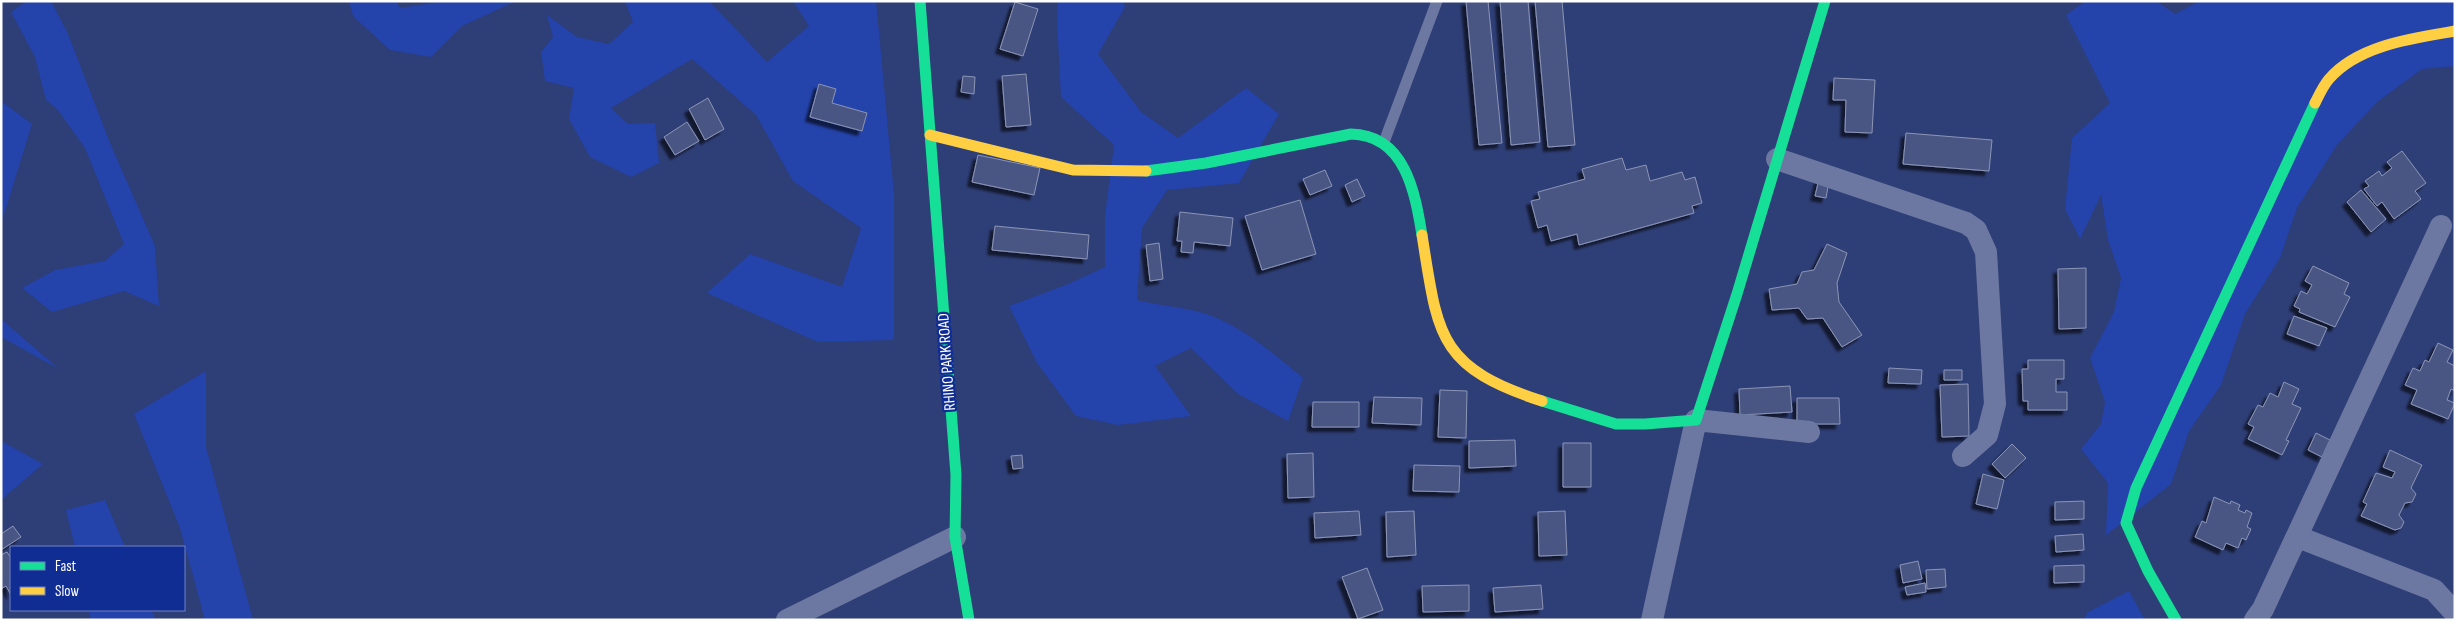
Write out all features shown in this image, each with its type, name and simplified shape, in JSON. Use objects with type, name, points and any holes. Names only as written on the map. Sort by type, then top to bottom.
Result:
[{"type":"street","name":"RHINO PARK ROAD","points":[[920,1],[956,475],[954,537],[969,620]]},
{"type":"street","points":[[1652,620],[1696,420],[1825,1]]},
{"type":"street","points":[[2176,620],[2148,571],[2126,523],[2136,488],[2315,102],[2330,77],[2356,58],[2422,36],[2455,31]]},
{"type":"street","points":[[930,135],[1073,170],[1138,172],[1206,163],[1351,134],[1366,134],[1384,142],[1408,177],[1420,226],[1432,301],[1445,335],[1457,357],[1476,372],[1528,398],[1617,424],[1696,420],[1809,432]]},
{"type":"street","points":[[1777,160],[1966,223],[1976,230],[1986,252],[1995,404],[1987,435],[1963,456]]},
{"type":"street","points":[[2255,620],[2263,609],[2298,537],[2441,226]]},
{"type":"street","points":[[787,620],[954,537]]},
{"type":"street","points":[[2298,537],[2434,590],[2455,614]]},
{"type":"lane","points":[[1384,142],[1436,1]]},
{"type":"shaded area","points":[[27,1],[51,1],[68,34],[110,143],[155,246],[159,306],[124,291],[52,312],[22,288],[55,270],[105,261],[124,244],[85,148],[57,109],[46,100],[35,57],[11,12]]},
{"type":"shaded area","points":[[349,1],[396,1],[400,8],[445,1],[516,1],[462,26],[431,57],[390,50],[353,16]]},
{"type":"shaded area","points":[[625,1],[709,1],[767,62],[809,26],[793,1],[876,1],[894,194],[894,340],[818,342],[707,293],[750,254],[842,287],[861,228],[793,181],[756,115],[692,59],[611,108],[628,124],[655,123],[659,163],[631,177],[590,157],[569,119],[574,88],[545,81],[541,52],[553,37],[547,15],[577,37],[609,44],[633,22]]},
{"type":"shaded area","points":[[1058,1],[1123,1],[1125,7],[1098,54],[1141,112],[1178,138],[1246,88],[1279,114],[1239,183],[1167,190],[1142,228],[1137,300],[1207,314],[1237,328],[1278,357],[1303,378],[1288,421],[1238,394],[1191,348],[1155,366],[1191,416],[1118,425],[1076,416],[1037,363],[1009,306],[1066,285],[1105,267],[1105,216],[1114,145],[1061,97],[1057,20]]},
{"type":"shaded area","points":[[2086,1],[2156,1],[2175,14],[2200,1],[2455,1],[2455,66],[2422,69],[2377,102],[2337,145],[2297,208],[2280,258],[2245,314],[2221,385],[2189,431],[2171,484],[2106,535],[2108,483],[2081,449],[2101,424],[2105,402],[2090,358],[2114,312],[2121,278],[2108,240],[2101,195],[2080,239],[2065,209],[2072,138],[2110,103],[2066,15]]},
{"type":"shaded area","points":[[1,101],[32,124],[1,224]]},
{"type":"shaded area","points":[[1,319],[59,369],[1,337]]},
{"type":"shaded area","points":[[206,371],[206,447],[253,620],[205,620],[180,528],[134,414]]},
{"type":"shaded area","points":[[1,441],[43,464],[1,500]]},
{"type":"shaded area","points":[[105,500],[125,546],[75,546],[66,510]]},
{"type":"shaded area","points":[[2129,591],[2145,620],[2083,620],[2088,612]]},
{"type":"shaded area","points":[[89,611],[152,611],[156,620],[91,620]]},
{"type":"building","points":[[1466,1],[1488,1],[1502,143],[1479,145]]},
{"type":"building","points":[[1500,1],[1528,1],[1540,142],[1511,145]]},
{"type":"building","points":[[1535,1],[1562,1],[1575,145],[1548,147]]},
{"type":"building","points":[[1015,2],[1038,9],[1023,56],[1000,49]]},
{"type":"building","points":[[1026,74],[1031,125],[1006,127],[1002,76]]},
{"type":"building","points":[[963,76],[975,77],[974,94],[961,92]]},
{"type":"building","points":[[1834,78],[1875,80],[1872,133],[1845,132],[1846,100],[1833,100]]},
{"type":"building","points":[[819,84],[836,89],[832,103],[867,113],[862,131],[810,117]]},
{"type":"building","points":[[708,98],[724,129],[705,140],[689,109]]},
{"type":"building","points":[[687,122],[699,141],[675,155],[664,137]]},
{"type":"building","points":[[1906,133],[1992,140],[1989,171],[1903,164]]},
{"type":"building","points":[[2402,151],[2426,183],[2415,191],[2421,199],[2394,219],[2382,202],[2377,206],[2364,189],[2369,186],[2365,181],[2379,171],[2382,176],[2392,168],[2387,162]]},
{"type":"building","points":[[978,155],[1040,168],[1034,195],[972,182]]},
{"type":"building","points":[[1622,158],[1626,170],[1646,165],[1650,181],[1682,172],[1685,180],[1695,177],[1702,203],[1692,206],[1694,213],[1579,245],[1577,234],[1551,241],[1547,225],[1538,228],[1531,201],[1540,199],[1538,192],[1585,179],[1582,169]]},
{"type":"building","points":[[1325,170],[1332,186],[1310,195],[1303,179]]},
{"type":"building","points":[[1357,179],[1365,196],[1352,202],[1345,185]]},
{"type":"building","points":[[1819,179],[1829,181],[1826,198],[1815,196]]},
{"type":"building","points":[[2361,190],[2386,219],[2371,232],[2347,202]]},
{"type":"building","points":[[1300,200],[1316,254],[1262,270],[1245,216]]},
{"type":"building","points":[[1180,212],[1233,218],[1230,246],[1194,242],[1193,253],[1181,252],[1182,241],[1177,241]]},
{"type":"building","points":[[995,226],[1089,235],[1087,259],[992,250]]},
{"type":"building","points":[[1159,243],[1163,279],[1150,281],[1146,245]]},
{"type":"building","points":[[1827,244],[1847,253],[1837,283],[1839,302],[1862,335],[1842,347],[1823,318],[1807,319],[1799,308],[1772,310],[1769,289],[1797,284],[1802,272],[1814,270]]},
{"type":"building","points":[[2313,266],[2349,283],[2344,294],[2350,297],[2335,327],[2299,312],[2300,309],[2294,306],[2301,291],[2307,294],[2312,285],[2305,281]]},
{"type":"building","points":[[2086,268],[2086,328],[2059,329],[2058,269]]},
{"type":"building","points":[[2294,316],[2327,328],[2319,346],[2287,334]]},
{"type":"building","points":[[2438,343],[2453,350],[2447,362],[2455,366],[2455,391],[2451,389],[2447,400],[2455,403],[2448,419],[2411,404],[2417,390],[2405,385],[2413,368],[2420,371],[2425,360],[2429,362]]},
{"type":"building","points":[[2028,360],[2064,360],[2064,379],[2056,379],[2056,392],[2067,392],[2067,410],[2028,410],[2028,401],[2023,401],[2022,369],[2028,369]]},
{"type":"building","points":[[1889,368],[1922,370],[1921,384],[1888,383]]},
{"type":"building","points":[[1944,370],[1962,370],[1962,380],[1944,380]]},
{"type":"building","points":[[2284,382],[2299,389],[2292,404],[2301,408],[2286,440],[2289,441],[2282,455],[2248,439],[2254,427],[2248,424],[2258,405],[2263,407],[2270,393],[2278,397]]},
{"type":"building","points":[[1968,384],[1969,436],[1942,437],[1940,385]]},
{"type":"building","points":[[1790,386],[1792,412],[1740,415],[1739,389]]},
{"type":"building","points":[[1440,390],[1467,391],[1466,438],[1438,437]]},
{"type":"building","points":[[1374,397],[1422,398],[1421,425],[1372,423]]},
{"type":"building","points":[[1797,398],[1839,398],[1840,424],[1797,424]]},
{"type":"building","points":[[1313,402],[1359,402],[1359,427],[1312,427]]},
{"type":"building","points":[[2316,433],[2330,440],[2322,457],[2308,450]]},
{"type":"building","points":[[1515,440],[1516,466],[1469,468],[1469,441]]},
{"type":"building","points":[[1563,443],[1591,443],[1591,487],[1563,487]]},
{"type":"building","points":[[2012,444],[2026,458],[2005,478],[1992,464]]},
{"type":"building","points":[[2390,450],[2422,465],[2411,488],[2416,494],[2412,502],[2405,503],[2399,515],[2404,522],[2401,528],[2395,530],[2361,516],[2367,504],[2363,502],[2376,473],[2392,478],[2395,472],[2383,467]]},
{"type":"building","points":[[1313,453],[1314,497],[1288,498],[1287,454]]},
{"type":"building","points":[[1022,455],[1023,468],[1013,469],[1011,456]]},
{"type":"building","points":[[1414,465],[1460,466],[1459,492],[1413,491]]},
{"type":"building","points":[[1983,474],[2004,480],[1997,509],[1976,504]]},
{"type":"building","points":[[2214,497],[2230,504],[2231,501],[2240,505],[2238,510],[2245,513],[2246,510],[2252,513],[2247,527],[2251,529],[2246,540],[2242,538],[2238,548],[2226,543],[2223,550],[2195,537],[2202,521],[2206,523]]},
{"type":"building","points":[[2084,501],[2084,519],[2055,520],[2055,502]]},
{"type":"building","points":[[1359,511],[1361,535],[1315,538],[1314,513]]},
{"type":"building","points":[[1414,511],[1416,555],[1387,557],[1386,512]]},
{"type":"building","points":[[1565,511],[1567,555],[1539,556],[1538,512]]},
{"type":"building","points":[[13,526],[21,537],[1,550],[1,534]]},
{"type":"building","points":[[2083,534],[2084,550],[2056,552],[2055,536]]},
{"type":"building","points":[[7,552],[10,556],[10,593],[6,586],[1,589],[1,555]]},
{"type":"building","points":[[1918,561],[1922,579],[1903,583],[1900,565]]},
{"type":"building","points":[[2084,565],[2084,582],[2054,583],[2054,566]]},
{"type":"building","points":[[1367,568],[1383,610],[1358,619],[1342,577]]},
{"type":"building","points":[[1945,569],[1946,587],[1927,589],[1926,570]]},
{"type":"building","points":[[1925,583],[1926,592],[1907,595],[1905,587]]},
{"type":"building","points":[[1469,585],[1469,611],[1423,612],[1422,586]]},
{"type":"building","points":[[1541,585],[1543,609],[1495,612],[1493,588]]},
{"type":"traffic: fast","points":[[920,1],[956,475],[955,537],[969,620]]},
{"type":"traffic: fast","points":[[1542,401],[1616,424],[1696,420],[1737,294],[1825,1]]},
{"type":"traffic: fast","points":[[2176,620],[2148,571],[2126,523],[2136,488],[2315,103]]},
{"type":"traffic: fast","points":[[1146,171],[1206,163],[1351,134],[1369,137],[1384,144],[1395,155],[1404,169],[1416,201],[1422,235]]},
{"type":"traffic: slow","points":[[2315,103],[2329,79],[2341,67],[2355,58],[2405,40],[2455,31]]},
{"type":"traffic: slow","points":[[930,135],[1073,170],[1146,171]]},
{"type":"traffic: slow","points":[[1422,235],[1427,269],[1439,323],[1449,343],[1462,360],[1481,375],[1507,388],[1542,401]]}]
